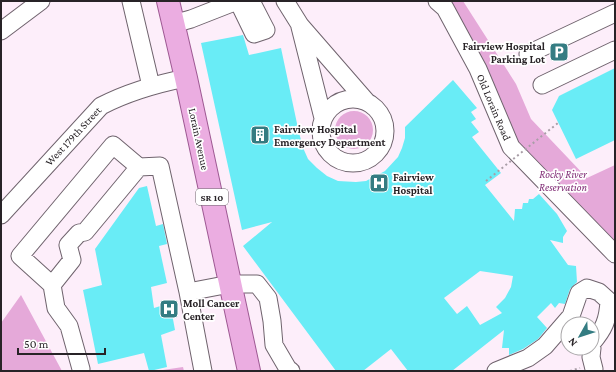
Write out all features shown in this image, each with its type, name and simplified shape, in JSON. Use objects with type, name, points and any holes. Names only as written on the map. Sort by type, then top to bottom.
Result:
[{"type":"main road","name":"Lorain Avenue","points":[[168,1],[249,371]]},
{"type":"street","points":[[1,31],[41,1]]},
{"type":"street","points":[[131,1],[151,86]]},
{"type":"street","points":[[173,24],[191,19],[235,1],[254,34],[266,30],[251,1]]},
{"type":"street","points":[[285,1],[300,25],[368,102],[376,108],[382,117],[384,138],[380,148],[373,155],[364,160],[354,162],[343,161],[334,156],[322,139],[321,129],[324,118],[329,110],[337,103],[347,99],[357,99],[368,102]]},
{"type":"street","name":"Old Lorain Road","points":[[437,1],[445,8],[478,69],[511,147],[615,254]]},
{"type":"street","points":[[528,54],[615,13]]},
{"type":"street","points":[[300,25],[324,118]]},
{"type":"street","points":[[542,85],[615,50]]},
{"type":"street","name":"West 179th Street","points":[[1,215],[101,106],[120,96],[151,86],[186,78]]},
{"type":"street","points":[[81,369],[69,326],[56,308],[52,285],[20,256],[114,145],[139,167],[160,166],[188,292],[203,371]]},
{"type":"street","points":[[52,285],[72,260],[68,245],[79,233],[85,232],[139,167]]},
{"type":"street","points":[[188,292],[230,284],[257,284],[268,298],[274,345],[288,369],[291,371]]},
{"type":"street","points":[[571,316],[579,293],[587,288],[599,292],[609,301],[608,316],[600,333]]},
{"type":"street","points":[[496,371],[528,358],[545,346],[560,329]]},
{"type":"street","points":[[592,356],[594,369]]},
{"type":"path","points":[[486,181],[558,123]]},
{"type":"green space","name":"Rocky River Reservation","points":[[445,1],[463,1],[516,84],[531,119],[587,178],[615,165],[615,253],[511,150]]},
{"type":"green space","points":[[350,111],[358,111],[368,116],[372,123],[372,137],[368,144],[358,149],[350,149],[340,144],[338,141],[335,134],[335,126],[340,116],[343,114]]},
{"type":"green space","points":[[21,295],[62,371],[1,371],[1,323]]},
{"type":"green space","points":[[183,367],[184,371],[156,371]]},
{"type":"building","points":[[243,35],[249,55],[281,48],[304,150],[308,159],[317,168],[327,176],[338,181],[366,181],[385,171],[398,157],[405,138],[405,127],[453,80],[477,108],[471,112],[476,119],[471,122],[479,132],[472,137],[501,173],[485,185],[514,221],[515,209],[522,209],[523,203],[528,203],[529,199],[533,199],[539,194],[557,214],[567,231],[563,237],[563,243],[550,240],[568,265],[576,266],[577,282],[570,289],[565,304],[559,303],[555,308],[551,303],[537,317],[547,328],[538,339],[523,349],[509,355],[509,348],[502,348],[504,330],[452,371],[408,371],[391,349],[363,371],[336,371],[243,246],[272,222],[242,230],[201,43]],"holes":[[[480,271],[513,276],[511,287],[505,298],[496,307],[502,313],[480,325],[467,306],[457,314],[444,298]]]},
{"type":"building","points":[[615,68],[615,140],[576,159],[552,110],[559,96]]},
{"type":"building","points":[[147,186],[156,226],[163,224],[167,244],[159,246],[167,283],[151,287],[154,308],[170,303],[175,330],[161,335],[167,367],[150,371],[144,353],[98,364],[83,290],[102,285],[95,249],[139,188]]},
{"type":"place","name":"Fairview Hospital Parking Lot","points":[[559,52]]},
{"type":"place","name":"Fairview Hospital Emergency Department","points":[[260,135]]},
{"type":"place","name":"Fairview Hospital","points":[[379,183]]},
{"type":"place","name":"Moll Cancer Center","points":[[169,309]]}]
